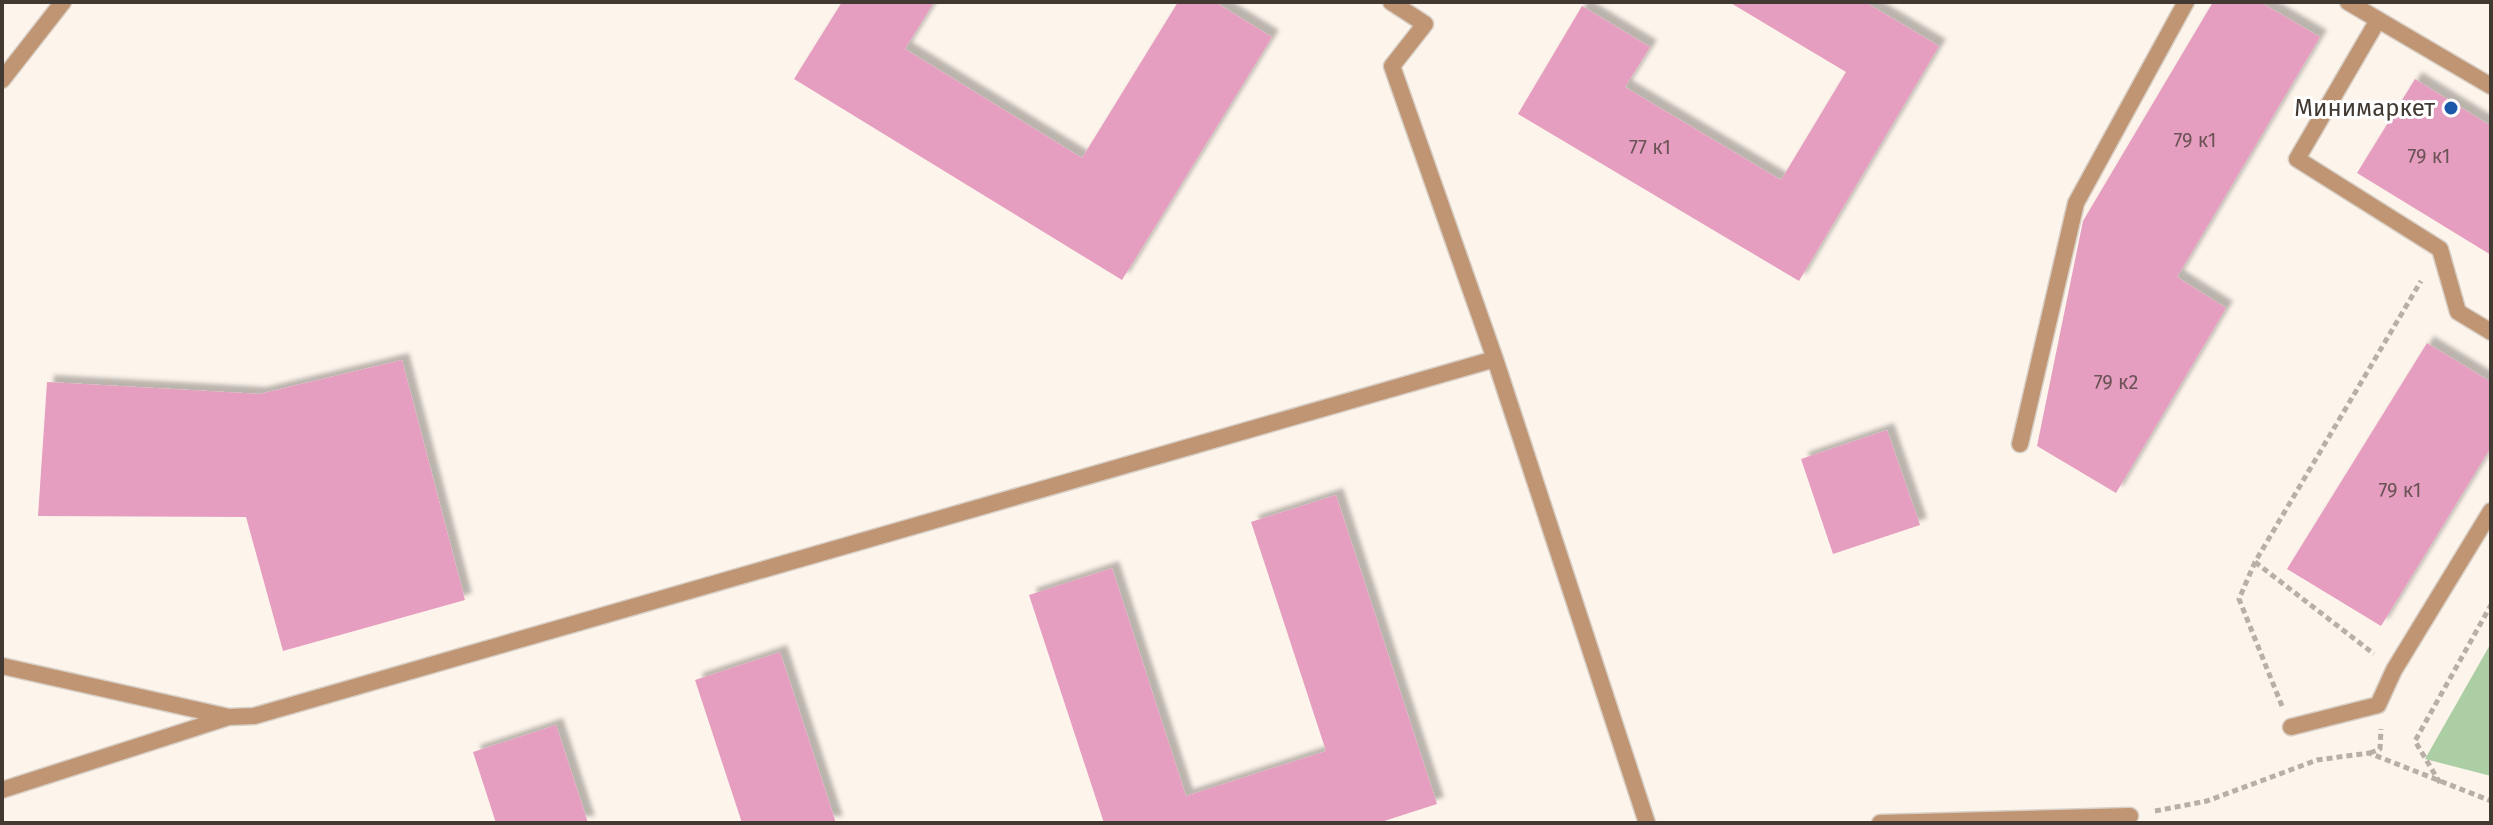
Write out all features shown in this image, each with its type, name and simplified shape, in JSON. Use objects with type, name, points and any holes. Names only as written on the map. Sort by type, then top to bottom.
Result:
[{"type":"street","points":[[2,80],[63,2]]},
{"type":"street","points":[[1391,2],[1425,24],[1392,66],[1495,359],[1647,823]]},
{"type":"street","points":[[2020,444],[2076,203],[2186,2]]},
{"type":"street","points":[[2348,2],[2491,86]]},
{"type":"street","points":[[2378,20],[2297,159],[2440,249],[2458,312],[2491,332]]},
{"type":"street","points":[[2,666],[229,717],[254,716],[1495,359]]},
{"type":"street","points":[[2291,727],[2378,705],[2394,670],[2491,511]]},
{"type":"street","points":[[2,790],[229,717]]},
{"type":"street","points":[[1880,823],[2130,816]]},
{"type":"path","points":[[2291,727],[2239,599],[2255,562],[2440,249]]},
{"type":"path","points":[[2255,562],[2366,648]]},
{"type":"path","points":[[2440,783],[2415,741],[2491,605]]},
{"type":"path","points":[[2130,816],[2207,801],[2317,760],[2369,753],[2491,801]]},
{"type":"green space","points":[[2491,643],[2491,776],[2425,759]]},
{"type":"building","points":[[842,2],[934,2],[905,49],[1082,158],[1178,2],[1215,2],[1272,37],[1122,280],[794,79]]},
{"type":"building","points":[[1729,2],[1865,2],[1939,46],[1799,281],[1518,114],[1582,6],[1650,47],[1625,87],[1781,180],[1846,72]]},
{"type":"building","points":[[2213,2],[2260,2],[2320,37],[2177,277],[2226,308],[2116,493],[2037,446],[2083,221]]},
{"type":"building","points":[[2415,79],[2491,126],[2491,255],[2357,173]]},
{"type":"building","points":[[2427,343],[2491,382],[2491,447],[2381,626],[2287,569]]},
{"type":"building","points":[[402,360],[465,600],[283,651],[246,517],[38,516],[47,382],[259,394]]},
{"type":"building","points":[[1887,430],[1920,525],[1833,554],[1801,459]]},
{"type":"building","points":[[1336,495],[1437,804],[1378,823],[1104,823],[1029,595],[1112,568],[1186,796],[1326,751],[1251,522]]},
{"type":"building","points":[[780,652],[836,823],[742,823],[695,680]]},
{"type":"building","points":[[556,725],[588,823],[496,823],[473,752]]},
{"type":"place","name":"Минимаркет","points":[[2451,108]]}]
